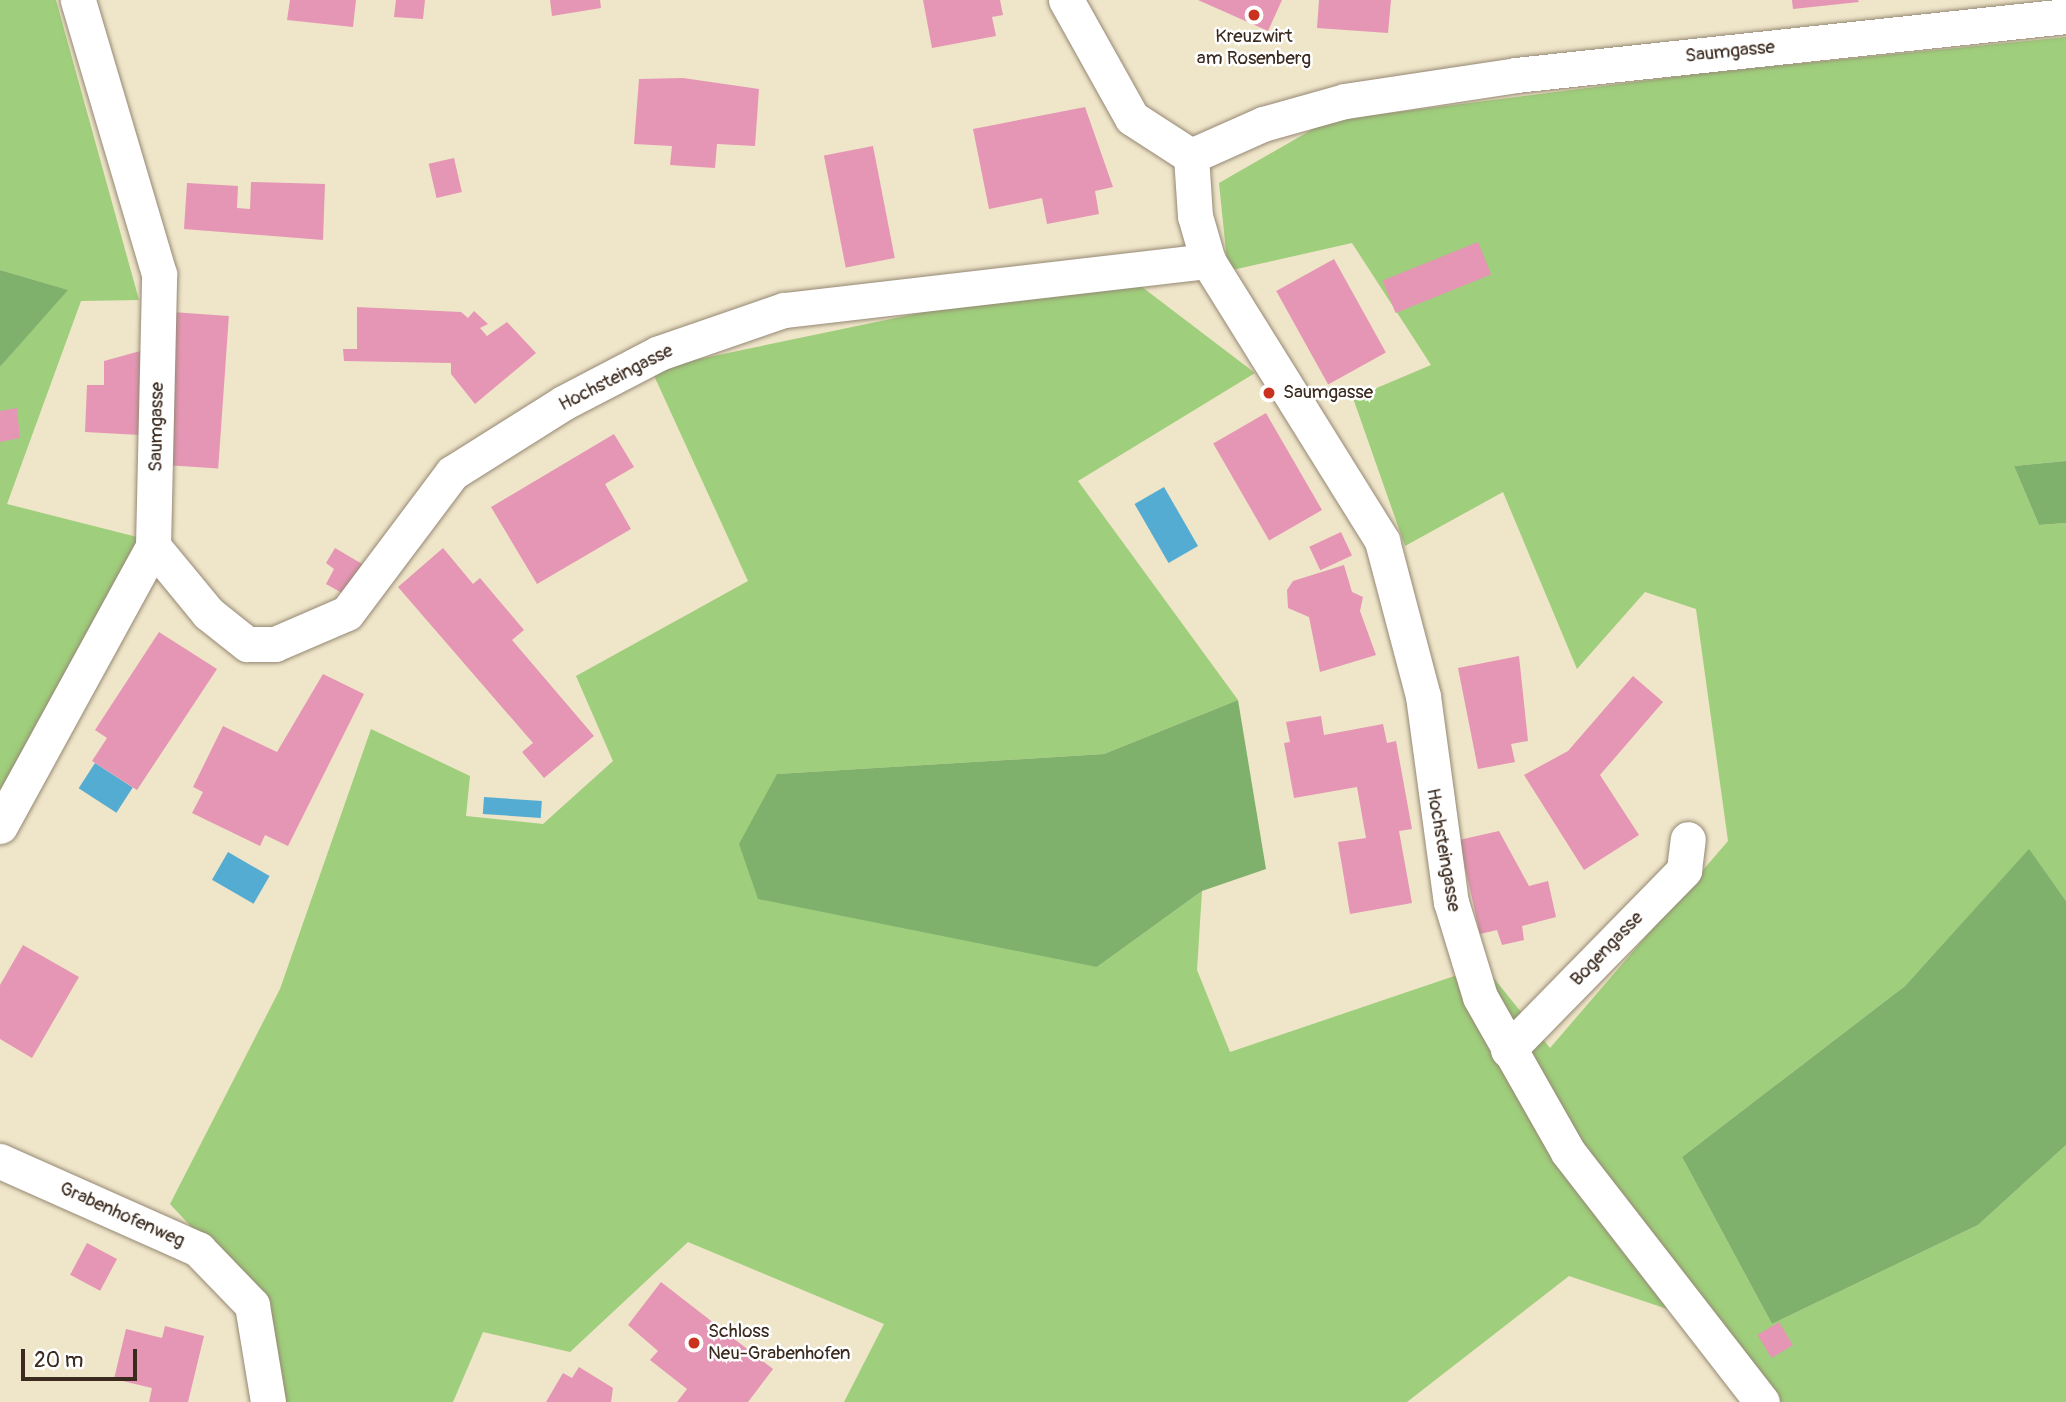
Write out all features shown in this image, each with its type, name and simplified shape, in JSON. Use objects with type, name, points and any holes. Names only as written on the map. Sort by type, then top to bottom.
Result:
[{"type":"street","name":"Saumgasse","points":[[0,826],[153,546],[159,274],[78,0]]},
{"type":"street","points":[[1066,0],[1132,118],[1191,156]]},
{"type":"street","name":"Saumgasse","points":[[1191,156],[1263,124],[1345,101],[1516,75],[2066,16]]},
{"type":"street","name":"Hochsteingasse","points":[[1191,156],[1195,216],[1208,261],[1382,541],[1423,696],[1430,775],[1462,945],[1508,1050],[1568,1152],[1762,1402]]},
{"type":"street","name":"Hochsteingasse","points":[[153,546],[208,613],[247,644],[275,644],[347,613],[452,473],[659,353],[784,310],[1208,261]]},
{"type":"street","name":"Bogengasse","points":[[1508,1050],[1684,870],[1688,839]]},
{"type":"street","name":"Grabenhofenweg","points":[[0,1161],[198,1249],[252,1305],[268,1402]]},
{"type":"green space","points":[[0,0],[56,0],[139,300],[81,301],[7,504],[145,539],[0,790],[0,367],[67,290],[0,270]]},
{"type":"green space","points":[[2066,37],[2066,461],[2014,466],[2039,525],[2066,523],[2066,901],[2029,850],[1905,986],[1682,1157],[1772,1324],[1978,1225],[2066,1145],[2066,1402],[1769,1402],[1697,1319],[1569,1276],[1407,1402],[844,1402],[884,1324],[688,1242],[570,1352],[483,1332],[453,1402],[278,1402],[269,1310],[170,1204],[280,989],[371,729],[470,776],[466,816],[543,824],[613,761],[576,676],[748,581],[651,369],[1121,271],[1255,373],[1078,481],[1238,700],[1104,754],[777,774],[1097,967],[1202,891],[1197,970],[1230,1052],[1484,966],[1550,1048],[1728,841],[1696,609],[1645,592],[1577,669],[1503,492],[1405,546],[1353,398],[1431,365],[1352,243],[1228,271],[1219,183],[1327,121],[1706,73]]},
{"type":"green space","points":[[0,270],[68,290],[0,367]]},
{"type":"green space","points":[[2066,461],[2066,523],[2039,525],[2014,466]]},
{"type":"green space","points":[[1238,700],[1266,869],[1202,891],[1097,967],[758,899],[739,844],[777,774],[1104,754]]},
{"type":"green space","points":[[2029,849],[2066,901],[2066,1145],[1978,1225],[1772,1324],[1682,1157],[1905,986]]},
{"type":"water","points":[[1164,487],[1198,546],[1169,563],[1135,504]]},
{"type":"water","points":[[95,763],[133,788],[116,813],[79,788]]},
{"type":"water","points":[[484,797],[542,801],[541,818],[483,814]]},
{"type":"water","points":[[228,852],[270,876],[254,904],[212,880]]},
{"type":"building","points":[[290,0],[356,0],[353,27],[287,20]]},
{"type":"building","points":[[396,0],[425,0],[423,19],[394,17]]},
{"type":"building","points":[[550,0],[600,0],[601,8],[552,16]]},
{"type":"building","points":[[923,0],[1000,0],[1003,15],[992,17],[996,36],[932,48]]},
{"type":"building","name":"Kreuzwirt am Rosenberg","points":[[1198,0],[1282,0],[1268,31]]},
{"type":"building","points":[[1319,0],[1391,0],[1388,33],[1317,28]]},
{"type":"building","points":[[1792,0],[1858,0],[1859,2],[1793,9]]},
{"type":"building","points":[[683,78],[759,89],[755,146],[717,144],[715,168],[670,165],[672,146],[634,144],[639,79]]},
{"type":"building","points":[[1085,107],[1113,187],[1095,191],[1099,214],[1047,224],[1042,198],[989,209],[973,129]]},
{"type":"building","points":[[873,146],[895,258],[846,267],[824,156]]},
{"type":"building","points":[[454,158],[462,192],[437,198],[429,164]]},
{"type":"building","points":[[251,182],[325,184],[323,240],[184,229],[187,183],[238,186],[237,208],[250,209]]},
{"type":"building","points":[[1478,242],[1491,274],[1396,313],[1383,281]]},
{"type":"building","points":[[1334,259],[1386,353],[1328,385],[1276,291]]},
{"type":"building","points":[[357,307],[461,312],[468,318],[474,311],[488,324],[480,328],[487,336],[507,322],[536,353],[475,404],[451,374],[451,363],[344,361],[343,349],[357,349]]},
{"type":"building","points":[[172,312],[229,316],[218,469],[161,465]]},
{"type":"building","points":[[144,350],[140,435],[85,432],[87,385],[104,385],[104,361]]},
{"type":"building","points":[[17,408],[20,438],[0,442],[0,411]]},
{"type":"building","points":[[1266,413],[1322,510],[1269,540],[1213,444]]},
{"type":"building","points":[[614,434],[634,467],[605,484],[631,529],[537,584],[491,507]]},
{"type":"building","points":[[1341,532],[1352,556],[1320,570],[1309,547]]},
{"type":"building","points":[[335,548],[369,568],[351,598],[326,584],[334,569],[326,563]]},
{"type":"building","points":[[443,548],[473,584],[480,578],[524,630],[512,640],[594,736],[544,778],[522,752],[533,743],[398,587]]},
{"type":"building","points":[[1344,565],[1352,592],[1363,597],[1360,611],[1376,655],[1320,672],[1309,617],[1288,608],[1287,590],[1293,581]]},
{"type":"building","points":[[159,632],[217,669],[137,790],[92,761],[107,738],[95,730]]},
{"type":"building","points":[[1519,656],[1528,741],[1511,744],[1515,762],[1478,769],[1458,668]]},
{"type":"building","points":[[323,674],[364,694],[288,846],[265,835],[260,846],[192,813],[203,792],[193,787],[223,726],[277,752]]},
{"type":"building","points":[[1633,676],[1663,702],[1600,775],[1639,835],[1584,870],[1524,775],[1568,751]]},
{"type":"building","points":[[1321,716],[1324,735],[1383,724],[1387,743],[1396,741],[1412,829],[1399,831],[1412,903],[1350,914],[1338,842],[1366,838],[1357,787],[1294,798],[1284,743],[1290,742],[1286,722]]},
{"type":"building","points":[[1499,831],[1529,886],[1548,881],[1556,917],[1522,926],[1524,940],[1502,945],[1497,930],[1480,934],[1459,840]]},
{"type":"building","points":[[23,945],[79,977],[32,1058],[0,1039],[0,985]]},
{"type":"building","points":[[87,1243],[117,1259],[100,1291],[70,1275]]},
{"type":"building","name":"Schloss Neu-Grabenhofen","points":[[661,1282],[773,1369],[748,1402],[677,1402],[687,1389],[650,1360],[658,1351],[628,1325]]},
{"type":"building","points":[[1779,1322],[1793,1345],[1771,1358],[1758,1335]]},
{"type":"building","points":[[165,1326],[204,1336],[188,1402],[149,1402],[152,1388],[114,1379],[126,1329],[162,1338]]},
{"type":"building","points":[[579,1367],[613,1388],[611,1402],[546,1402],[563,1373],[572,1378]]},
{"type":"place","name":"Kreuzwirt am Rosenberg","points":[[1254,15]]},
{"type":"place","name":"Saumgasse","points":[[1269,393]]},
{"type":"place","name":"Schloss Neu-Grabenhofen","points":[[694,1343]]}]
